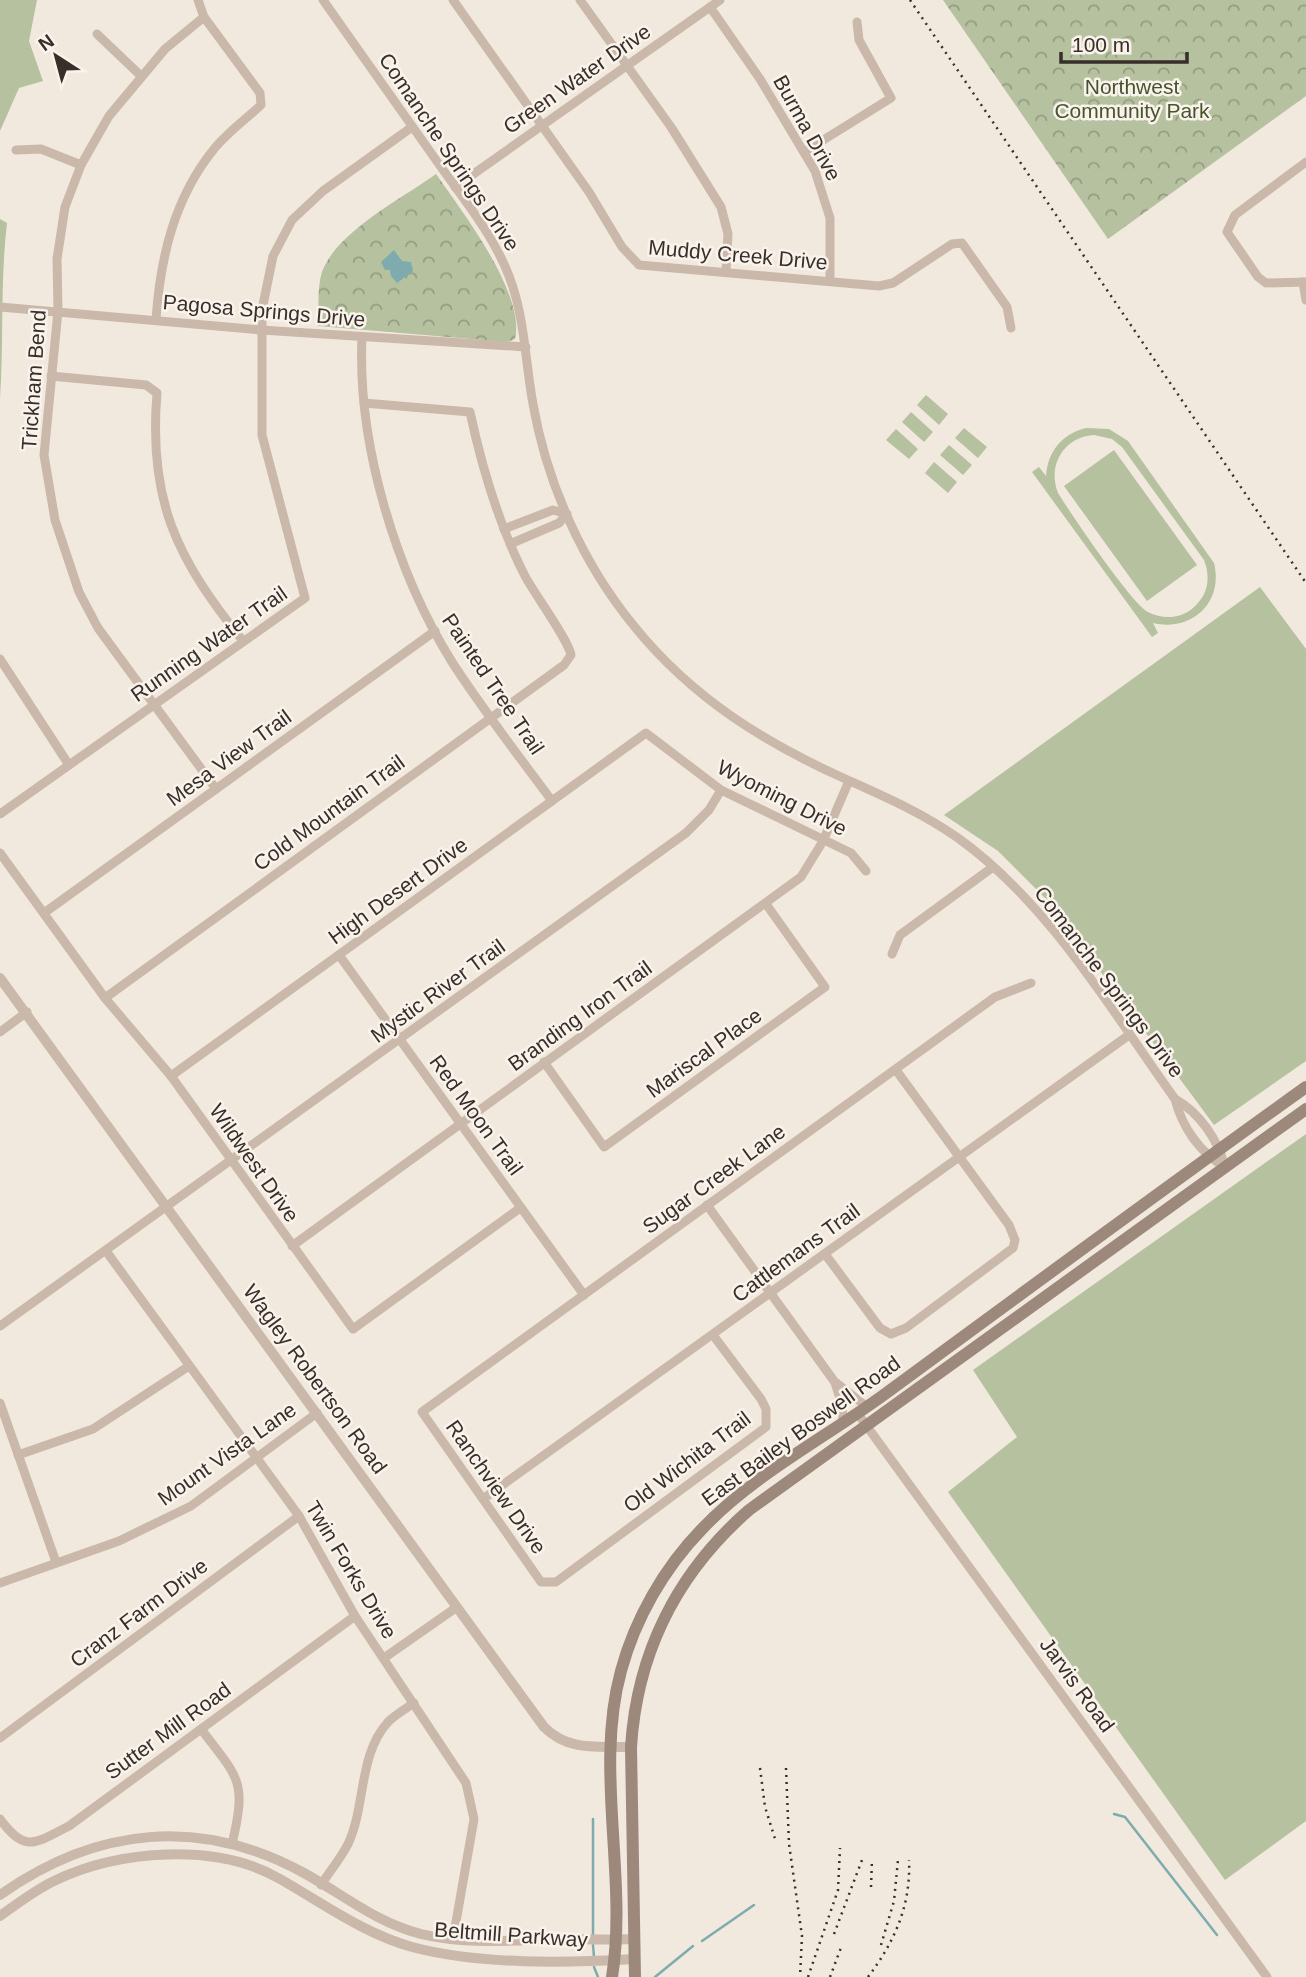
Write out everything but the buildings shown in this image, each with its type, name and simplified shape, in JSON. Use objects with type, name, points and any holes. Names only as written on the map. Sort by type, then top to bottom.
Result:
[{"type":"main road","name":"East Bailey Boswell Road","points":[[612,1977],[616,1940],[612,1717],[621,1671],[646,1607],[679,1555],[734,1500],[843,1424],[1306,1087]]},
{"type":"main road","name":"East Bailey Boswell Road","points":[[635,1977],[631,1746],[636,1703],[646,1661],[667,1610],[697,1563],[749,1510],[1306,1109]]},
{"type":"street","points":[[156,320],[159,273],[170,231],[191,183],[214,149],[261,105],[260,93],[204,17],[198,0]]},
{"type":"street","name":"Comanche Springs Drive","points":[[323,0],[455,187],[505,265],[518,303],[538,425],[567,514],[584,552],[613,599],[679,677],[753,732],[849,781],[914,810],[960,840],[993,867],[1047,923],[1175,1099],[1179,1117],[1208,1157],[1225,1167]]},
{"type":"street","name":"Muddy Creek Drive","points":[[453,0],[639,265],[879,286],[893,283],[952,244],[962,243],[1007,307],[1011,328]]},
{"type":"street","points":[[580,0],[679,139],[721,207],[729,234],[726,271]]},
{"type":"street","name":"Green Water Drive","points":[[455,187],[720,0]]},
{"type":"street","name":"Burma Drive","points":[[710,7],[752,66],[804,152],[827,202],[831,234],[830,280]]},
{"type":"street","name":"Trickham Bend","points":[[204,17],[165,49],[140,75],[109,116],[80,165],[63,220],[57,260],[58,311],[44,454],[55,520],[66,559],[98,628],[216,789]]},
{"type":"street","points":[[804,152],[891,98],[859,40],[857,22]]},
{"type":"street","points":[[97,34],[140,75]]},
{"type":"street","name":"Running Water Trail","points":[[0,814],[305,597],[262,435],[261,330],[273,256],[292,220],[323,191],[412,127]]},
{"type":"street","points":[[16,150],[41,149],[80,165]]},
{"type":"street","points":[[1306,162],[1235,215],[1227,232],[1258,277],[1266,283],[1305,282],[1306,300]]},
{"type":"street","name":"Pagosa Springs Drive","points":[[0,307],[261,330],[526,347]]},
{"type":"street","name":"Painted Tree Trail","points":[[362,337],[367,432],[391,521],[410,576],[435,631],[491,718],[552,801]]},
{"type":"street","points":[[51,376],[146,385],[157,393],[153,433],[156,468],[169,523],[197,580],[243,641]]},
{"type":"street","points":[[364,403],[470,412],[478,450],[504,529],[510,544],[559,523],[567,514],[553,510],[504,529]]},
{"type":"street","name":"Cold Mountain Trail","points":[[104,998],[564,665],[571,654],[537,599],[510,544]]},
{"type":"street","name":"Mesa View Trail","points":[[44,913],[435,631]]},
{"type":"street","points":[[0,659],[69,765]]},
{"type":"street","name":"High Desert Drive","points":[[171,1076],[646,733]]},
{"type":"street","name":"Wyoming Drive","points":[[646,733],[721,790],[851,853],[866,871]]},
{"type":"street","name":"Branding Iron Trail","points":[[292,1246],[801,877],[823,841],[849,781]]},
{"type":"street","name":"Mystic River Trail","points":[[0,1326],[685,833],[709,810],[721,790]]},
{"type":"street","name":"Wildwest Drive","points":[[0,853],[104,998],[171,1076],[353,1329],[520,1208]]},
{"type":"street","points":[[892,954],[900,935],[993,867]]},
{"type":"street","name":"Mariscal Place","points":[[544,1062],[604,1147],[825,987],[766,904]]},
{"type":"street","name":"Red Moon Trail","points":[[339,955],[584,1295]]},
{"type":"street","name":"Wagley Robertson Road","points":[[0,978],[27,1012],[164,1207],[552,1735],[563,1742],[580,1747],[631,1746]]},
{"type":"street","name":"Sugar Creek Lane","points":[[422,1412],[995,997],[1031,983]]},
{"type":"street","points":[[0,1032],[27,1012]]},
{"type":"street","name":"Cattlemans Trail","points":[[483,1499],[1129,1035]]},
{"type":"street","points":[[825,1254],[880,1328],[891,1334],[906,1328],[1009,1253],[1015,1240],[1009,1225],[896,1070]]},
{"type":"street","name":"Comanche Springs Drive","points":[[1175,1099],[1191,1108],[1220,1148],[1225,1167]]},
{"type":"street","points":[[707,1205],[834,1381],[842,1404],[843,1424]]},
{"type":"street","name":"Twin Forks Drive","points":[[106,1251],[299,1516],[355,1616],[466,1783],[473,1800],[474,1819],[453,1939]]},
{"type":"street","name":"Old Wichita Trail","points":[[541,1581],[556,1582],[766,1427],[766,1409],[761,1399],[713,1335]]},
{"type":"street","points":[[18,1455],[93,1429],[189,1366]]},
{"type":"street","name":"Jarvis Road","points":[[834,1381],[862,1410],[866,1425],[1267,1977]]},
{"type":"street","points":[[0,1403],[56,1562]]},
{"type":"street","name":"Ranchview Drive","points":[[422,1412],[541,1581]]},
{"type":"street","name":"Mount Vista Lane","points":[[0,1583],[119,1541],[191,1506],[317,1413]]},
{"type":"street","name":"Cranz Farm Drive","points":[[0,1738],[299,1516]]},
{"type":"street","points":[[384,1658],[457,1607]]},
{"type":"street","name":"Sutter Mill Road","points":[[0,1819],[15,1839],[28,1842],[69,1826],[355,1616]]},
{"type":"street","points":[[312,1899],[348,1844],[364,1789],[368,1758],[375,1742],[388,1722],[414,1703]]},
{"type":"street","points":[[201,1729],[238,1783],[242,1797],[227,1862]]},
{"type":"street","name":"Beltmill Parkway","points":[[0,1895],[26,1876],[62,1858],[91,1847],[160,1834],[232,1844],[262,1852],[348,1903],[399,1926],[453,1939],[634,1939]]},
{"type":"street","name":"Beltmill Parkway","points":[[0,1916],[44,1887],[69,1875],[124,1859],[193,1854],[278,1877],[375,1934],[449,1954],[635,1959]]},
{"type":"street","points":[[62,1858],[69,1875]]},
{"type":"street","points":[[449,1954],[453,1939]]},
{"type":"green space","points":[[0,0],[37,0],[29,41],[43,81],[19,88],[0,131]]},
{"type":"green space","name":"Northwest Community Park","points":[[943,0],[1306,0],[1306,96],[1108,239]]},
{"type":"green space","points":[[436,174],[475,230],[501,277],[511,299],[516,320],[515,339],[507,342],[318,326],[320,278],[330,257],[341,243],[372,217]]},
{"type":"green space","points":[[0,219],[7,223],[0,399]]},
{"type":"green space","points":[[926,395],[948,414],[939,425],[917,405]]},
{"type":"green space","points":[[911,412],[933,432],[924,442],[902,422]]},
{"type":"green space","points":[[964,428],[987,447],[978,458],[955,438]]},
{"type":"green space","points":[[1086,428],[1109,429],[1128,441],[1214,563],[1214,591],[1202,611],[1192,619],[1167,625],[1153,623],[1158,633],[1152,637],[1032,472],[1039,467],[1046,476],[1053,451],[1063,439]],"holes":[[[1094,435],[1112,439],[1122,447],[1204,560],[1208,577],[1204,594],[1192,609],[1181,615],[1161,617],[1148,612],[1140,605],[1102,557],[1058,493],[1055,472],[1061,454],[1067,447],[1074,441]]]},
{"type":"green space","points":[[896,429],[918,449],[909,459],[886,440]]},
{"type":"green space","points":[[949,445],[972,465],[963,475],[940,455]]},
{"type":"green space","points":[[1114,450],[1197,565],[1147,601],[1064,486]]},
{"type":"green space","points":[[934,462],[957,482],[948,493],[925,473]]},
{"type":"green space","points":[[1260,587],[1306,649],[1306,1061],[1214,1125],[1049,902],[998,851],[944,815]]},
{"type":"green space","points":[[1306,1134],[1306,1821],[1225,1880],[948,1492],[1017,1437],[973,1370]]},
{"type":"water","points":[[394,250],[402,261],[411,262],[413,271],[397,283],[390,270],[385,270],[381,262]]},
{"type":"waterway","points":[[1114,1814],[1125,1817],[1217,1935]]},
{"type":"waterway","points":[[593,1819],[593,1935]]},
{"type":"waterway","points":[[702,1941],[754,1905]]},
{"type":"waterway","points":[[593,1945],[594,1957]]},
{"type":"waterway","points":[[655,1977],[693,1946]]},
{"type":"waterway","points":[[594,1967],[598,1977]]},
{"type":"railway","points":[[910,0],[1306,583]]},
{"type":"railway","points":[[760,1768],[765,1807],[776,1842]]},
{"type":"railway","points":[[786,1768],[789,1844],[802,1936],[800,1977]]},
{"type":"railway","points":[[808,1977],[838,1890],[840,1848]]},
{"type":"railway","points":[[834,1934],[862,1860]]},
{"type":"railway","points":[[871,1887],[872,1860]]},
{"type":"railway","points":[[881,1945],[894,1901],[898,1860]]},
{"type":"railway","points":[[868,1977],[886,1950],[899,1922],[907,1892],[909,1860]]},
{"type":"railway","points":[[830,1977],[842,1945]]}]
